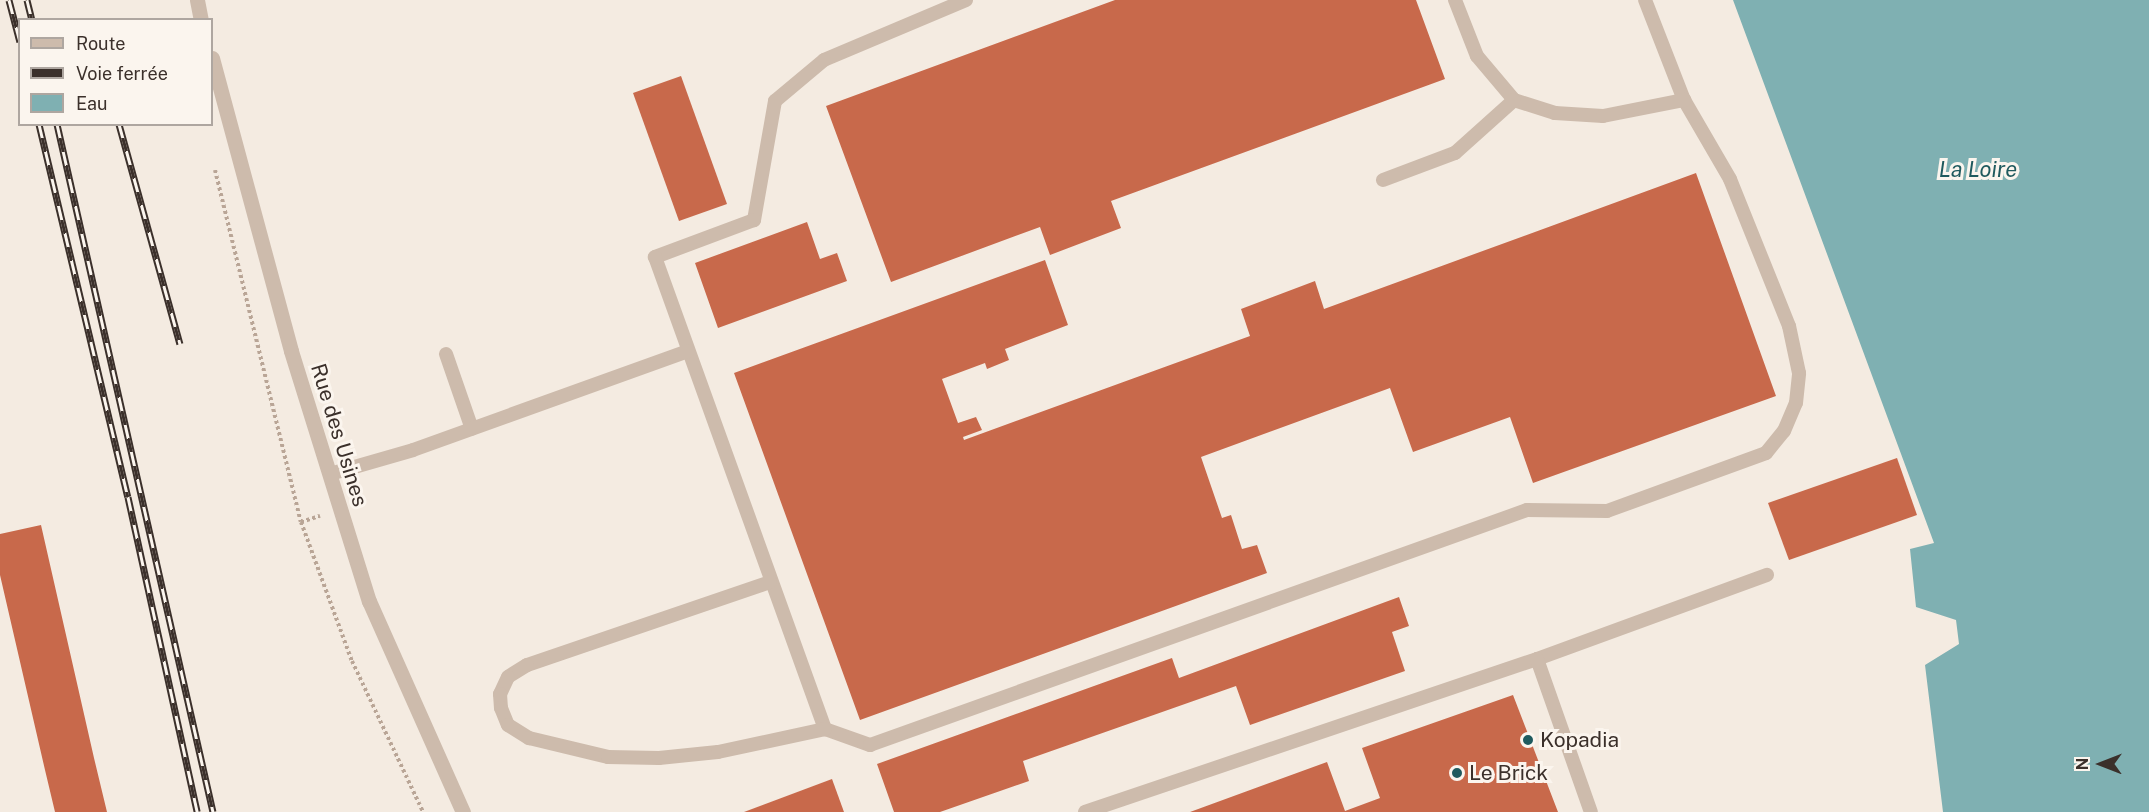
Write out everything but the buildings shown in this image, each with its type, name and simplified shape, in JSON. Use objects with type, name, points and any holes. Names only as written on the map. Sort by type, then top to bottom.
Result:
[{"type":"street","points":[[196,0],[200,18]]},
{"type":"street","name":"Rue des Usines","points":[[213,62],[291,351],[369,601],[463,812]]},
{"type":"lane","points":[[825,729],[770,582],[655,257],[754,220],[775,101],[825,60],[966,0]]},
{"type":"lane","points":[[1455,0],[1477,56],[1514,100],[1555,113],[1603,116],[1684,100]]},
{"type":"lane","points":[[770,582],[527,665],[508,677],[500,694],[501,708],[508,725],[529,738],[608,757],[659,758],[718,752],[825,729],[870,745],[1527,510],[1607,512],[1766,453],[1784,431],[1796,404],[1799,373],[1789,326],[1730,179],[1684,100],[1646,0]]},
{"type":"lane","points":[[1383,180],[1455,153],[1514,100]]},
{"type":"lane","points":[[330,474],[472,429],[688,351]]},
{"type":"lane","points":[[446,354],[472,429]]},
{"type":"lane","points":[[1085,812],[1537,658],[1767,575]]},
{"type":"lane","points":[[1537,658],[1591,812]]},
{"type":"path","points":[[214,164],[301,522],[352,661],[423,812]]},
{"type":"water","name":"La Loire","points":[[1733,0],[2149,0],[2149,812],[1943,812],[1925,665],[1959,644],[1956,620],[1916,607],[1910,549],[1934,543]]},
{"type":"railway","points":[[9,0],[18,34]]},
{"type":"railway","points":[[27,0],[32,18]]},
{"type":"railway","points":[[39,126],[128,497],[197,812]]},
{"type":"railway","points":[[57,126],[213,812]]},
{"type":"railway","points":[[120,126],[180,344]]},
{"type":"place","name":"Kopadia","points":[[1528,740]]},
{"type":"place","name":"Le Brick","points":[[1457,773]]}]
